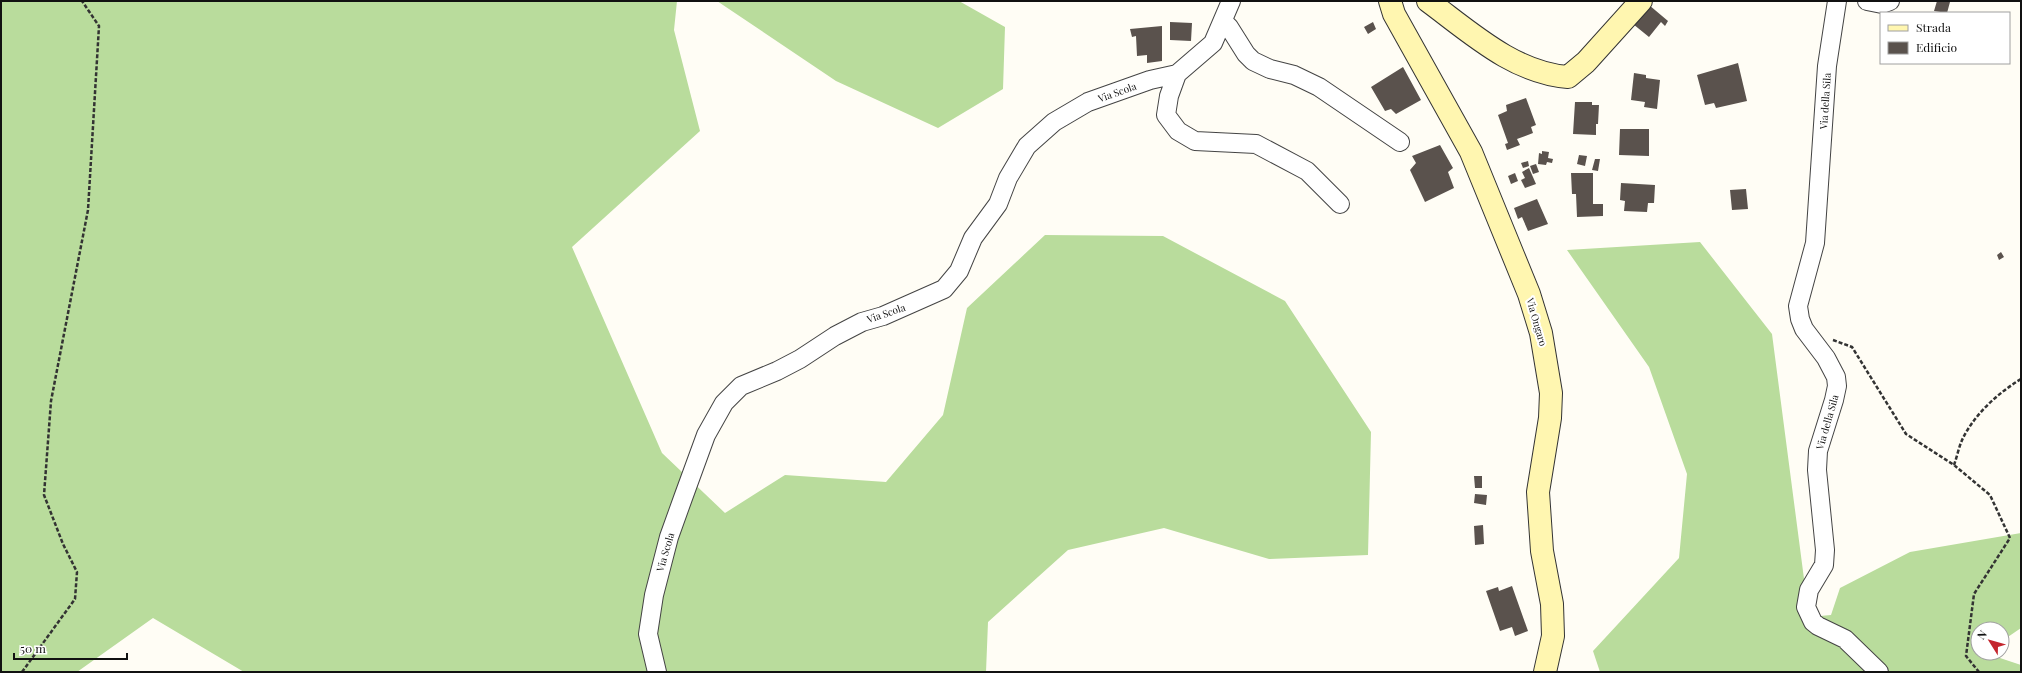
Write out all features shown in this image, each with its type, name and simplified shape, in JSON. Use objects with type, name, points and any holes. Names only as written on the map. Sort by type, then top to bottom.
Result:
[{"type":"main road","name":"Via Ongaro","points":[[1390,1],[1394,14],[1471,152],[1529,294],[1541,333],[1551,393],[1550,418],[1538,492],[1542,551],[1552,604],[1552,636],[1545,672]]},
{"type":"main road","points":[[1428,1],[1488,46],[1513,61],[1550,75],[1568,76],[1586,62],[1639,2]]},
{"type":"street","name":"Via Scola","points":[[657,672],[648,634],[654,595],[669,536],[706,435],[724,403],[741,386],[777,371],[800,359],[835,336],[862,322],[882,316],[944,289],[959,271],[973,238],[998,204],[1008,178],[1027,146],[1054,122],[1088,102],[1150,80],[1177,74],[1213,43],[1231,1]]},
{"type":"street","name":"Via della Sila","points":[[1837,1],[1827,66],[1815,243],[1798,306],[1800,319],[1804,329],[1826,358],[1836,377],[1837,386],[1818,451],[1817,470],[1825,550],[1824,565],[1809,590],[1806,607],[1813,622],[1845,639],[1879,672]]},
{"type":"street","points":[[1867,1],[1882,4],[1890,1]]},
{"type":"street","points":[[1223,21],[1229,27],[1246,54],[1253,61],[1270,69],[1294,75],[1319,87],[1400,142]]},
{"type":"street","points":[[1177,74],[1169,96],[1166,115],[1178,131],[1195,141],[1256,144],[1307,171],[1340,204]]},
{"type":"path","points":[[22,672],[75,599],[77,572],[63,544],[44,495],[51,401],[88,210],[99,26],[82,1]]},
{"type":"path","points":[[1832,340],[1852,347],[1906,434],[1954,465],[1990,494],[2010,538],[1974,594],[1966,656],[1979,672]]},
{"type":"path","points":[[1954,465],[1962,439],[1978,416],[2003,390],[2021,378]]},
{"type":"green space","points":[[1,1],[677,1],[674,30],[700,131],[572,247],[662,453],[725,513],[785,475],[886,482],[943,415],[967,308],[1045,235],[1163,236],[1285,301],[1371,432],[1368,555],[1269,559],[1164,528],[1068,550],[988,622],[986,672],[244,672],[153,618],[77,672],[1,672]]},
{"type":"green space","points":[[717,1],[959,1],[1005,27],[1003,89],[938,128],[836,81]]},
{"type":"green space","points":[[1700,242],[1772,334],[1809,617],[1831,615],[1840,588],[1910,552],[2021,533],[2021,628],[2010,636],[2010,621],[1970,621],[1970,661],[2009,661],[2021,665],[2021,672],[1600,672],[1593,651],[1679,558],[1687,474],[1649,367],[1567,250]]},
{"type":"building","points":[[1937,1],[1950,2],[1947,12],[1934,11]]},
{"type":"building","points":[[1649,5],[1668,21],[1665,26],[1661,22],[1649,37],[1633,24]]},
{"type":"building","points":[[1170,22],[1192,23],[1191,41],[1170,40]]},
{"type":"building","points":[[1373,22],[1376,29],[1368,34],[1364,27]]},
{"type":"building","points":[[1162,26],[1162,61],[1147,63],[1147,55],[1137,56],[1136,36],[1132,37],[1130,29]]},
{"type":"building","points":[[1738,63],[1747,101],[1716,108],[1714,103],[1705,105],[1697,75]]},
{"type":"building","points":[[1403,67],[1421,100],[1396,114],[1391,109],[1385,111],[1371,87]]},
{"type":"building","points":[[1634,73],[1646,75],[1646,78],[1660,80],[1657,109],[1644,107],[1645,102],[1631,100]]},
{"type":"building","points":[[1526,98],[1536,125],[1531,127],[1533,133],[1517,139],[1520,145],[1507,150],[1505,144],[1508,143],[1498,115],[1507,111],[1506,105]]},
{"type":"building","points":[[1575,102],[1592,102],[1592,105],[1599,105],[1596,135],[1573,134]]},
{"type":"building","points":[[1620,129],[1649,129],[1649,156],[1619,155]]},
{"type":"building","points":[[1440,145],[1453,168],[1448,172],[1454,188],[1425,202],[1410,170],[1416,163],[1412,156]]},
{"type":"building","points":[[1542,151],[1549,152],[1548,158],[1553,159],[1552,163],[1547,162],[1546,165],[1538,164],[1539,153],[1542,154]]},
{"type":"building","points":[[1579,155],[1587,156],[1585,166],[1577,164]]},
{"type":"building","points":[[1595,159],[1600,159],[1598,171],[1592,170]]},
{"type":"building","points":[[1528,161],[1529,166],[1523,168],[1521,163]]},
{"type":"building","points":[[1536,164],[1539,172],[1533,174],[1530,166]]},
{"type":"building","points":[[1529,168],[1536,184],[1525,188],[1521,180],[1525,178],[1522,172]]},
{"type":"building","points":[[1515,173],[1518,181],[1511,184],[1508,176]]},
{"type":"building","points":[[1571,173],[1593,173],[1593,204],[1603,204],[1603,216],[1577,217],[1576,194],[1572,194]]},
{"type":"building","points":[[1621,183],[1655,185],[1654,203],[1648,203],[1647,212],[1624,211],[1625,201],[1620,200]]},
{"type":"building","points":[[1746,189],[1748,209],[1732,210],[1730,190]]},
{"type":"building","points":[[1537,199],[1548,224],[1528,231],[1522,217],[1518,219],[1514,208]]},
{"type":"building","points":[[2001,252],[2004,257],[1999,260],[1997,255]]},
{"type":"building","points":[[1474,476],[1482,476],[1482,488],[1475,488]]},
{"type":"building","points":[[1475,494],[1487,495],[1486,505],[1474,503]]},
{"type":"building","points":[[1483,525],[1484,544],[1475,545],[1474,526]]},
{"type":"building","points":[[1512,586],[1528,631],[1515,636],[1512,627],[1500,631],[1486,591],[1498,587],[1499,591]]}]
